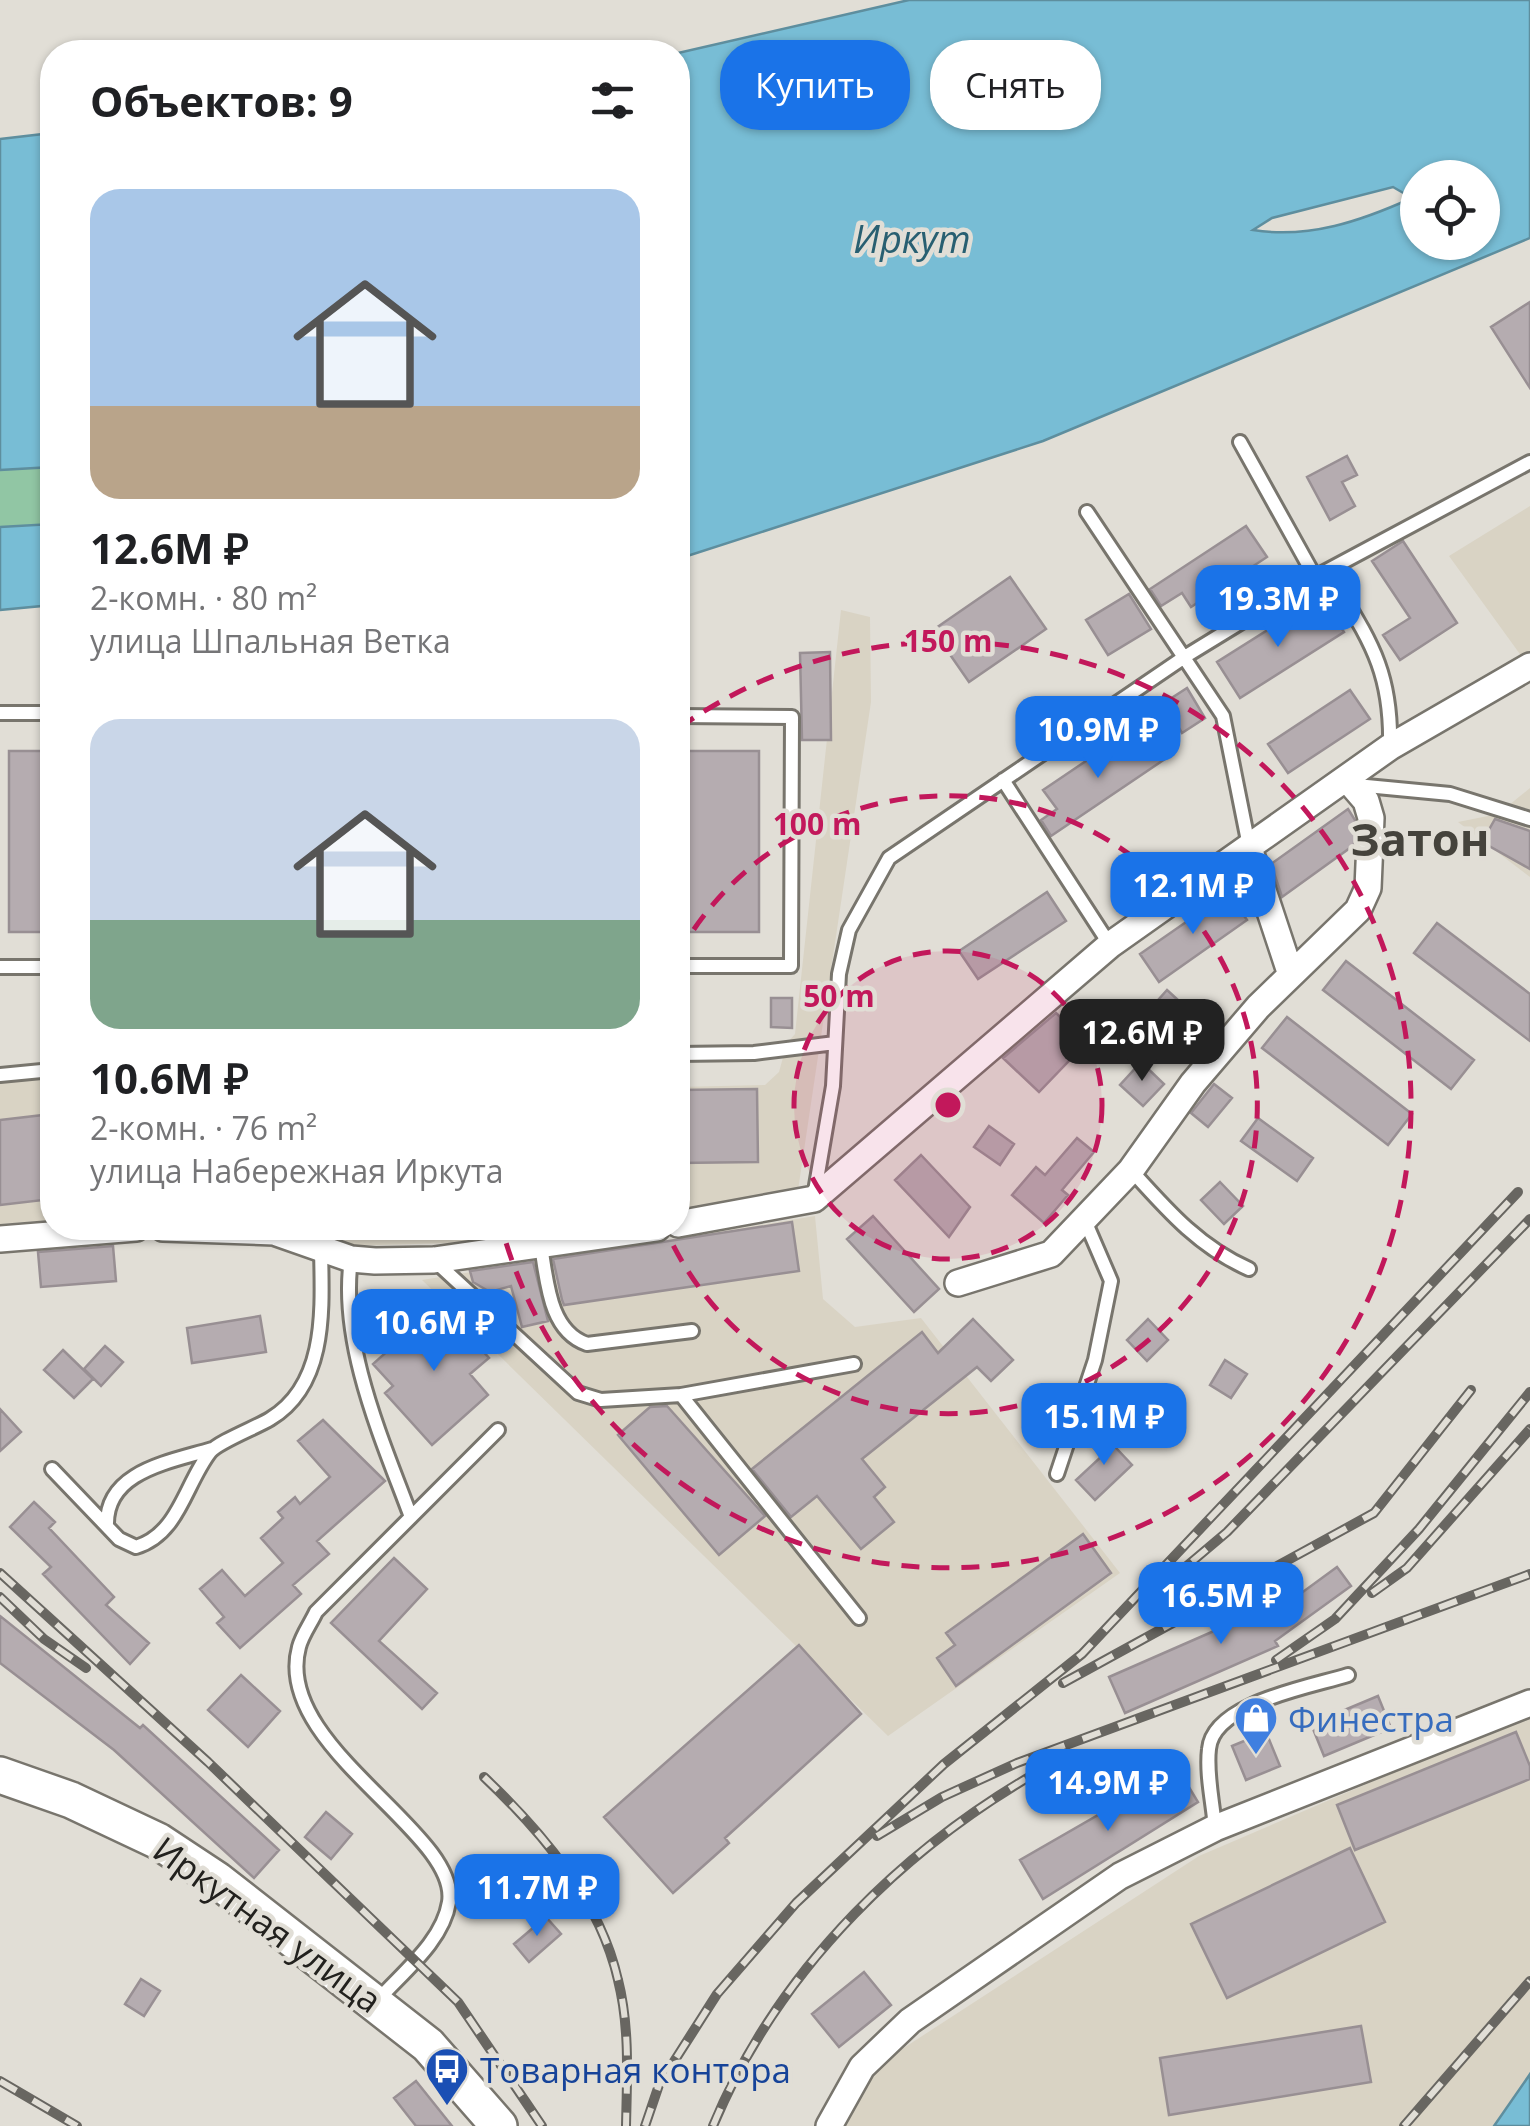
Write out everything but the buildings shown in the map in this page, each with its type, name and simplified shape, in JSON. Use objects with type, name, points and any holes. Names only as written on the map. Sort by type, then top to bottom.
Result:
[{"type":"main road","name":"Иркутная улица","points":[[0,1775],[71,1800],[158,1840],[376,2001],[428,2045],[500,2126]]},
{"type":"street","points":[[690,1222],[814,1199],[1110,945],[1350,782],[1390,747],[1530,666]]},
{"type":"street","points":[[958,1283],[1051,1254],[1083,1216],[1131,1170],[1194,1083],[1258,1006],[1358,910],[1368,888],[1371,818],[1366,801],[1350,782]]},
{"type":"street","points":[[1250,848],[1292,975]]},
{"type":"street","points":[[0,1240],[40,1236]]},
{"type":"street","points":[[300,1240],[351,1259],[434,1260],[580,1240]]},
{"type":"street","points":[[829,2126],[862,2067],[910,2020],[1120,1876],[1216,1828],[1530,1703]]},
{"type":"lane","points":[[1240,442],[1382,662],[1391,707],[1390,747]]},
{"type":"lane","points":[[814,1199],[833,1086],[838,974],[848,930],[869,888],[890,858],[1186,656],[1322,574],[1530,462]]},
{"type":"lane","points":[[1087,512],[1186,656],[1222,716],[1250,848]]},
{"type":"lane","points":[[0,713],[40,713]]},
{"type":"lane","points":[[690,716],[792,717],[792,755],[790,966],[690,966]]},
{"type":"lane","points":[[1003,780],[1110,945]]},
{"type":"lane","points":[[1350,782],[1450,794],[1530,819]]},
{"type":"lane","points":[[0,967],[40,967]]},
{"type":"lane","points":[[690,1054],[754,1053],[835,1043]]},
{"type":"lane","points":[[0,1076],[40,1071]]},
{"type":"lane","points":[[1131,1170],[1176,1220],[1216,1254],[1249,1269]]},
{"type":"lane","points":[[1056,1474],[1095,1360],[1111,1281],[1083,1216]]},
{"type":"lane","points":[[541,1246],[559,1322],[574,1340],[587,1344],[692,1331]]},
{"type":"lane","points":[[107,1526],[106,1506],[120,1485],[146,1469],[212,1449],[279,1414],[311,1371],[322,1320],[321,1249]]},
{"type":"lane","points":[[351,1259],[346,1292],[366,1385],[411,1517]]},
{"type":"lane","points":[[434,1260],[578,1393],[601,1400],[681,1396],[854,1364]]},
{"type":"lane","points":[[681,1396],[859,1618]]},
{"type":"lane","points":[[376,2001],[438,1934],[450,1898],[435,1855],[327,1744],[298,1683],[298,1647],[316,1612],[498,1430]]},
{"type":"lane","points":[[52,1468],[107,1526],[136,1547],[153,1542],[168,1526],[212,1449]]},
{"type":"lane","points":[[1216,1828],[1209,1750],[1214,1730],[1237,1710],[1348,1675]]},
{"type":"shaded area","points":[[1530,506],[1530,668],[1449,556]]},
{"type":"shaded area","points":[[841,610],[870,617],[871,702],[797,1197],[690,1211],[690,1087],[765,1085],[779,1072],[787,1043],[795,1034]]},
{"type":"shaded area","points":[[1530,788],[1530,877],[1458,822],[1498,814]]},
{"type":"shaded area","points":[[40,1069],[40,1221],[0,1224],[0,1074]]},
{"type":"shaded area","points":[[815,1216],[823,1299],[855,1327],[921,1318],[1120,1573],[888,1736],[422,1280],[668,1240],[690,1240],[690,1236]]},
{"type":"shaded area","points":[[330,1240],[526,1240],[523,1241],[345,1246]]},
{"type":"shaded area","points":[[1530,1714],[1530,2074],[1494,2126],[838,2126],[876,2066],[1199,1856]]},
{"type":"green space","points":[[40,468],[40,525],[0,527],[0,470]]},
{"type":"water","name":"Иркут","points":[[909,0],[1530,0],[1530,238],[1500,251],[1500,160],[1400,160],[1400,191],[1393,187],[1272,218],[1253,230],[1314,230],[1400,203],[1400,260],[1477,260],[1043,441],[690,555],[690,50],[720,43],[720,130],[910,130],[910,40],[735,40]]},
{"type":"water","points":[[40,134],[40,468],[0,470],[0,139]]},
{"type":"water","points":[[40,525],[40,606],[0,610],[0,527]]},
{"type":"water","points":[[1530,2074],[1530,2126],[1494,2126],[1528,2077]]},
{"type":"railway","points":[[645,2126],[659,2085],[717,1994],[796,1903],[944,1764],[1082,1654],[1518,1192]]},
{"type":"railway","points":[[1163,1586],[1227,1532],[1530,1219]]},
{"type":"railway","points":[[1063,1683],[1374,1513],[1471,1390]]},
{"type":"railway","points":[[1276,1660],[1335,1619],[1419,1529],[1530,1392]]},
{"type":"railway","points":[[1372,1593],[1407,1568],[1530,1429]]},
{"type":"railway","points":[[0,1573],[208,1762],[458,2002],[542,2126]]},
{"type":"railway","points":[[877,1836],[942,1797],[1017,1763],[1530,1574]]},
{"type":"railway","points":[[0,1597],[44,1639],[86,1668]]},
{"type":"railway","points":[[713,2126],[774,2013],[854,1914],[951,1829],[1059,1760]]},
{"type":"railway","points":[[484,1777],[547,1844],[598,1922],[618,1980],[624,2016],[626,2126]]},
{"type":"railway","points":[[1404,2126],[1530,1981]]},
{"type":"railway","points":[[0,2081],[77,2126]]},
{"type":"place","name":"Финестра","points":[[1256,1756]]},
{"type":"place","name":"Товарная контора","points":[[447,2107]]},
{"type":"district","name":"Затон","points":[[1420,838]]}]
